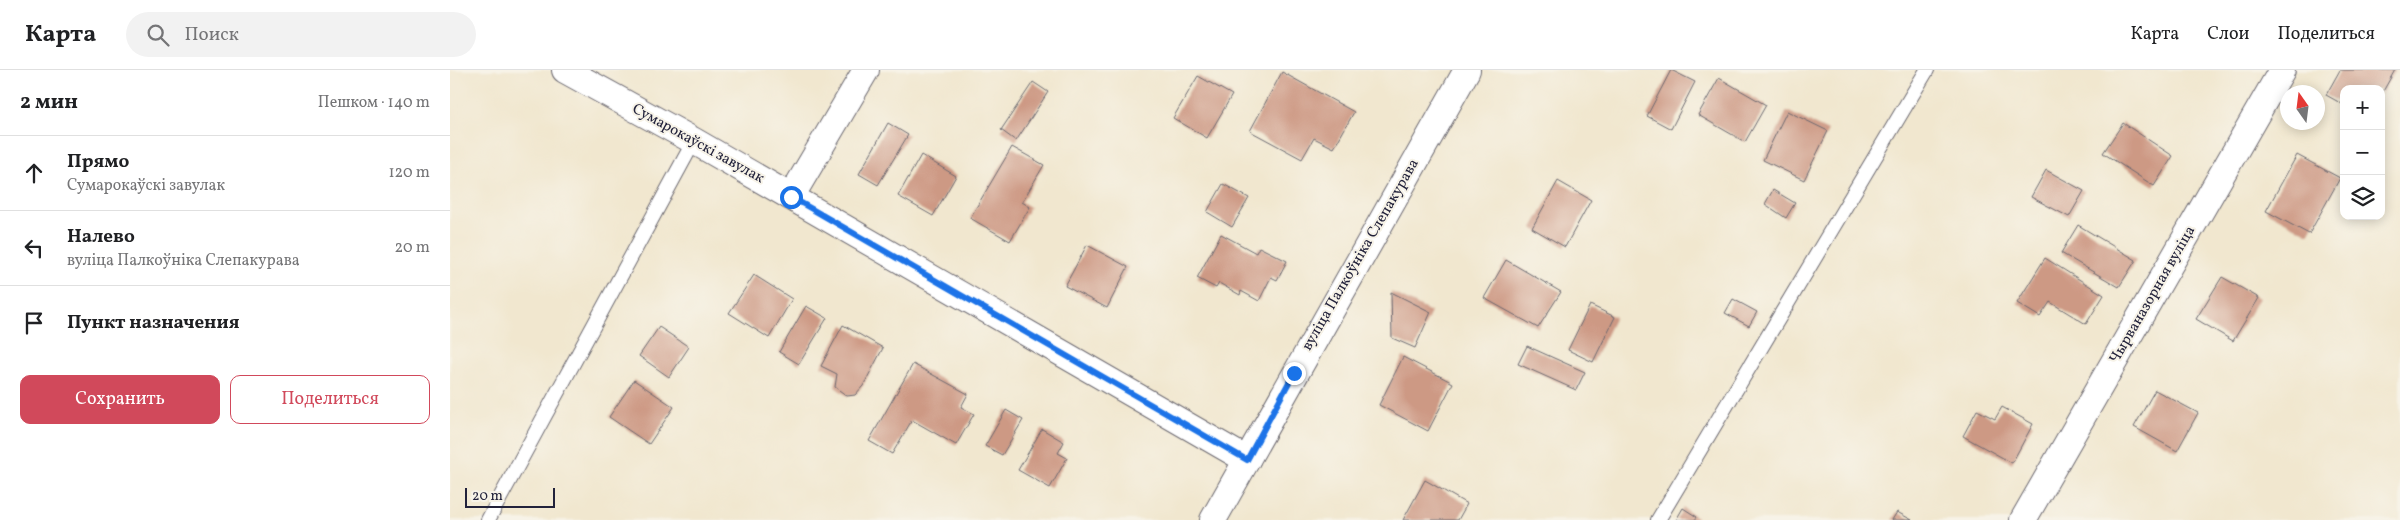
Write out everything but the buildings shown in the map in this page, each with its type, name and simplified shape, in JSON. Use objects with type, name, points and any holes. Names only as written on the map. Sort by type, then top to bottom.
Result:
[{"type":"street","name":"Сумарокаўскі завулак","points":[[565,70],[694,141],[1247,460]]},
{"type":"street","points":[[791,197],[866,70]]},
{"type":"street","name":"вуліца Палкоўніка Слепакурава","points":[[1213,520],[1467,70]]},
{"type":"street","name":"Чырваназорная вуліца","points":[[2023,520],[2282,70]]},
{"type":"lane","points":[[1658,520],[1926,70]]},
{"type":"lane","points":[[488,520],[694,141]]},
{"type":"route","points":[[791,197],[1247,460],[1294,373]]}]
